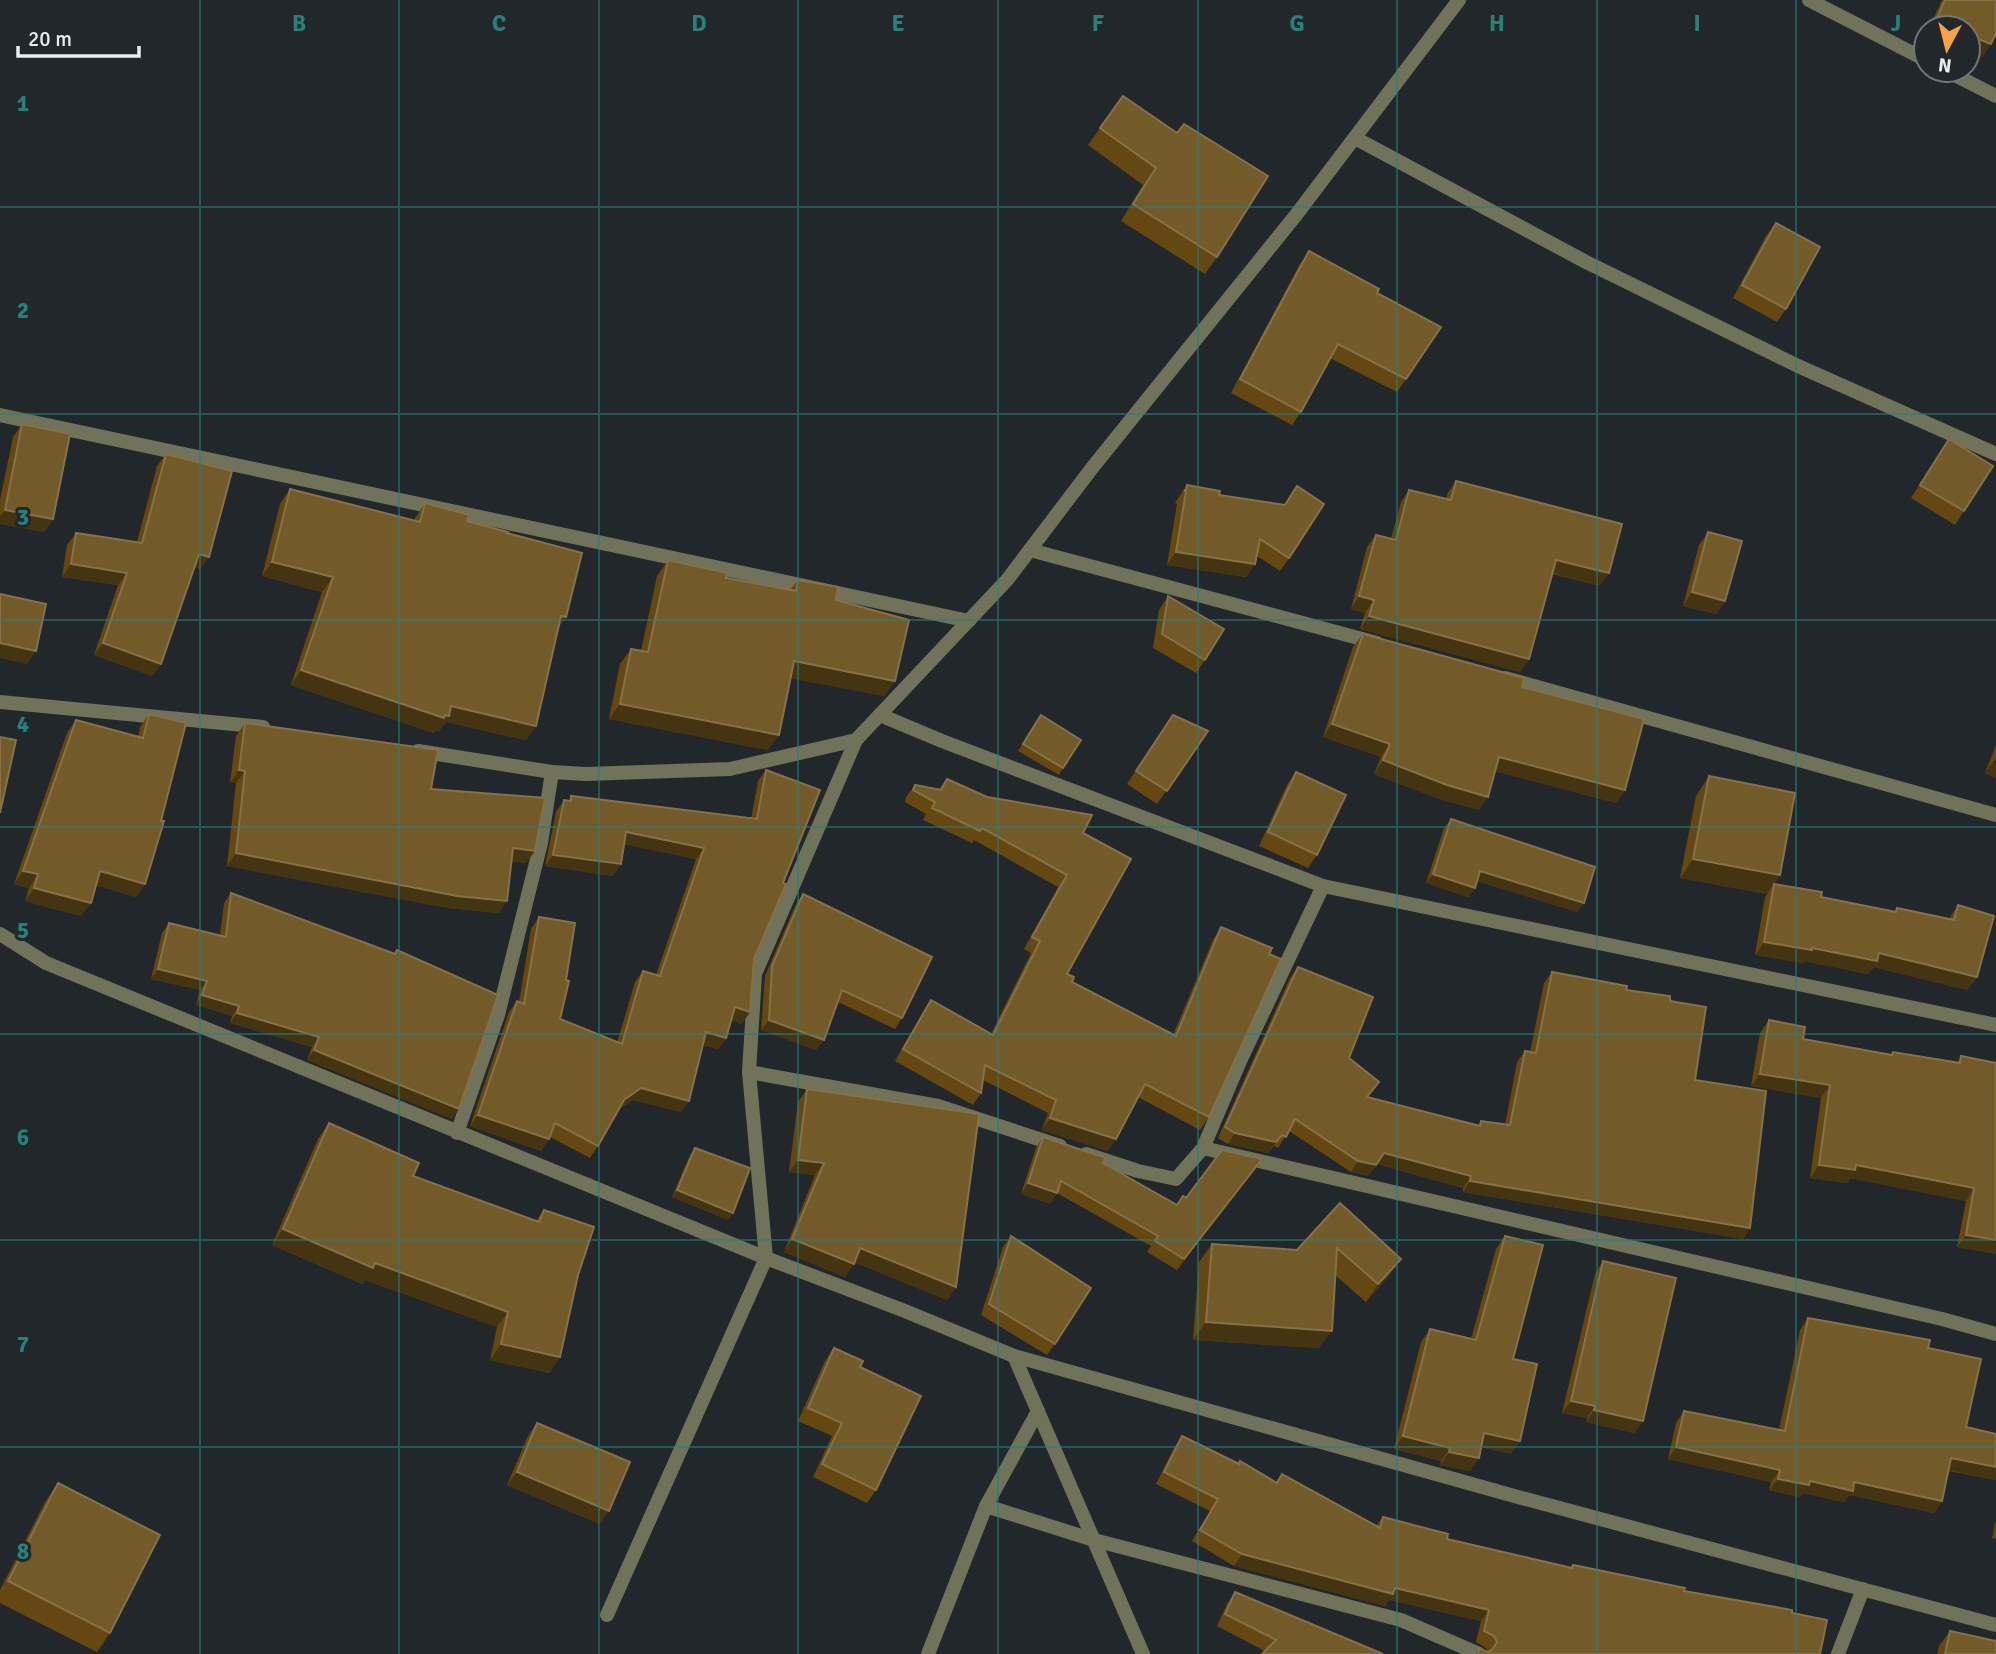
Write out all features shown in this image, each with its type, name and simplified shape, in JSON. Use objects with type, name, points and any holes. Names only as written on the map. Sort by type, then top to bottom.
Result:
[{"type":"street","points":[[607,1615],[766,1258],[749,1072],[755,974],[856,740],[1007,580],[1092,468],[1296,215],[1459,0]]},
{"type":"street","points":[[1809,0],[1912,53]]},
{"type":"street","points":[[1972,84],[1996,96]]},
{"type":"street","points":[[1354,138],[1599,269],[1798,366],[1996,454]]},
{"type":"street","points":[[0,415],[969,621]]},
{"type":"street","points":[[1030,550],[1389,646]]},
{"type":"street","points":[[1495,675],[1996,815]]},
{"type":"street","points":[[0,702],[272,728]]},
{"type":"street","points":[[880,715],[1323,886],[1996,1025]]},
{"type":"street","points":[[405,749],[552,772],[586,774],[730,769],[856,740]]},
{"type":"street","points":[[457,1133],[498,1015],[541,843],[552,772]]},
{"type":"street","points":[[749,1072],[938,1106],[1138,1171],[1176,1179],[1203,1148],[1241,1059],[1323,886]]},
{"type":"street","points":[[0,934],[46,962],[457,1133],[1014,1356],[1996,1625]]},
{"type":"street","points":[[1203,1148],[1942,1319],[1996,1334]]},
{"type":"street","points":[[1014,1356],[1143,1654]]},
{"type":"street","points":[[928,1654],[986,1506],[1038,1411]]},
{"type":"street","points":[[986,1506],[1094,1540],[1401,1620],[1479,1654]]},
{"type":"street","points":[[1838,1654],[1863,1590]]},
{"type":"building","points":[[1945,0],[1996,0],[1996,33],[1991,44],[1982,40],[1982,14],[1939,14]]},
{"type":"building","points":[[1123,96],[1177,133],[1184,124],[1268,176],[1217,257],[1133,204],[1156,168],[1100,128]]},
{"type":"building","points":[[1776,223],[1820,247],[1786,309],[1742,285]]},
{"type":"building","points":[[1309,251],[1379,289],[1377,293],[1441,327],[1406,379],[1338,344],[1301,412],[1240,379]]},
{"type":"building","points":[[22,424],[70,434],[53,519],[5,510]]},
{"type":"building","points":[[1949,439],[1993,466],[1964,511],[1920,485]]},
{"type":"building","points":[[166,454],[232,471],[209,557],[199,554],[161,664],[103,643],[127,573],[71,564],[76,533],[142,543]]},
{"type":"building","points":[[1456,481],[1622,524],[1609,573],[1556,560],[1529,659],[1369,616],[1374,600],[1359,596],[1376,535],[1396,540],[1409,490],[1451,500]]},
{"type":"building","points":[[1187,485],[1220,491],[1219,495],[1285,505],[1297,486],[1324,504],[1289,558],[1260,539],[1255,564],[1176,552],[1186,491],[1184,490]]},
{"type":"building","points":[[290,489],[420,522],[425,503],[469,515],[467,521],[582,553],[566,617],[561,616],[536,726],[451,706],[449,716],[445,715],[444,718],[301,670],[333,577],[272,562]]},
{"type":"building","points":[[1708,532],[1742,541],[1725,601],[1692,592]]},
{"type":"building","points":[[668,560],[727,573],[726,578],[796,591],[798,580],[838,587],[836,600],[909,620],[895,681],[794,661],[779,735],[620,704],[631,649],[648,652]]},
{"type":"building","points":[[0,594],[46,604],[36,651],[0,643]]},
{"type":"building","points":[[1168,596],[1224,629],[1205,660],[1162,634]]},
{"type":"building","points":[[1363,634],[1524,678],[1522,687],[1644,719],[1625,790],[1499,757],[1488,797],[1447,785],[1383,760],[1390,744],[1332,724]]},
{"type":"building","points":[[149,714],[186,723],[161,821],[164,821],[145,884],[100,871],[91,903],[34,888],[38,874],[23,871],[76,720],[143,738]]},
{"type":"building","points":[[1041,715],[1081,740],[1063,768],[1023,744]]},
{"type":"building","points":[[1173,715],[1208,731],[1167,791],[1136,771]]},
{"type":"building","points":[[245,723],[438,750],[431,789],[545,798],[535,851],[513,848],[507,901],[457,896],[236,853],[245,771],[239,770]]},
{"type":"building","points":[[0,737],[16,740],[0,813]]},
{"type":"building","points":[[766,770],[820,790],[783,883],[786,884],[754,959],[750,1012],[735,1007],[726,1038],[706,1032],[689,1101],[641,1088],[624,1100],[598,1146],[555,1123],[549,1139],[478,1115],[517,1001],[524,1004],[539,917],[575,923],[566,980],[569,981],[560,1019],[622,1044],[643,971],[660,976],[704,848],[626,832],[621,864],[553,855],[564,800],[571,801],[571,796],[757,819]]},
{"type":"building","points":[[1296,772],[1346,795],[1317,855],[1268,832]]},
{"type":"building","points":[[1709,776],[1795,793],[1780,875],[1693,859]]},
{"type":"building","points":[[947,779],[987,797],[1092,815],[1083,833],[1131,859],[1067,974],[1074,977],[1072,982],[1176,1036],[1221,927],[1272,948],[1269,954],[1281,959],[1209,1117],[1145,1084],[1116,1139],[1050,1118],[1056,1100],[985,1065],[981,1093],[903,1049],[931,1000],[993,1035],[1040,941],[1032,937],[1067,875],[982,828],[980,831],[932,808],[935,802],[913,790],[915,785],[941,790]]},
{"type":"building","points":[[1451,819],[1595,867],[1584,903],[1480,871],[1475,888],[1433,874]]},
{"type":"building","points":[[1774,884],[1822,892],[1821,897],[1896,912],[1897,908],[1954,920],[1958,905],[1994,916],[1977,977],[1879,953],[1877,961],[1764,942]]},
{"type":"building","points":[[231,893],[395,954],[397,950],[498,995],[459,1109],[314,1050],[319,1037],[237,1013],[239,1006],[202,995],[207,981],[158,969],[169,923],[226,937]]},
{"type":"building","points":[[803,894],[932,957],[902,1018],[842,990],[824,1040],[769,1020],[772,966]]},
{"type":"building","points":[[1298,967],[1373,997],[1349,1058],[1379,1082],[1367,1097],[1480,1126],[1481,1121],[1510,1125],[1525,1051],[1536,1053],[1552,972],[1627,986],[1626,990],[1670,996],[1670,1001],[1706,1007],[1695,1080],[1766,1091],[1750,1228],[1470,1181],[1471,1176],[1384,1153],[1376,1165],[1358,1161],[1295,1119],[1286,1137],[1282,1135],[1276,1142],[1235,1133],[1225,1127]]},
{"type":"building","points":[[1769,1020],[1805,1027],[1803,1039],[1892,1055],[1893,1052],[1960,1063],[1961,1056],[1996,1063],[1996,1240],[1966,1235],[1974,1188],[1856,1165],[1855,1170],[1819,1165],[1830,1085],[1760,1074]]},
{"type":"building","points":[[807,1089],[979,1114],[956,1287],[860,1248],[854,1264],[792,1239],[824,1163],[798,1160]]},
{"type":"building","points":[[329,1123],[419,1163],[413,1176],[539,1222],[544,1210],[594,1227],[578,1275],[560,1357],[501,1344],[508,1312],[375,1263],[373,1268],[283,1229]]},
{"type":"building","points":[[1043,1137],[1106,1158],[1103,1163],[1177,1205],[1183,1196],[1186,1198],[1222,1150],[1262,1159],[1184,1259],[1155,1241],[1158,1236],[1061,1181],[1057,1193],[1028,1183]]},
{"type":"building","points":[[695,1148],[750,1168],[733,1213],[677,1190]]},
{"type":"building","points":[[1340,1203],[1401,1259],[1378,1284],[1337,1248],[1332,1331],[1206,1322],[1212,1244],[1297,1250]]},
{"type":"building","points":[[1011,1236],[1091,1288],[1055,1344],[989,1304]]},
{"type":"building","points":[[1505,1236],[1543,1245],[1513,1359],[1537,1364],[1520,1441],[1484,1433],[1479,1458],[1449,1452],[1450,1448],[1403,1436],[1430,1329],[1476,1340]]},
{"type":"building","points":[[1603,1261],[1676,1278],[1643,1421],[1594,1410],[1595,1406],[1571,1401]]},
{"type":"building","points":[[1808,1318],[1930,1340],[1928,1348],[1981,1359],[1966,1427],[1996,1434],[1996,1467],[1951,1458],[1942,1501],[1854,1482],[1853,1491],[1810,1481],[1809,1485],[1778,1479],[1780,1470],[1676,1447],[1684,1411],[1785,1431]]},
{"type":"building","points":[[834,1348],[863,1361],[860,1367],[921,1396],[876,1490],[822,1464],[842,1423],[808,1408]]},
{"type":"building","points":[[537,1423],[630,1462],[609,1511],[517,1472]]},
{"type":"building","points":[[1182,1436],[1239,1464],[1240,1461],[1277,1483],[1282,1474],[1380,1528],[1383,1517],[1448,1534],[1447,1539],[1572,1568],[1573,1565],[1685,1588],[1684,1591],[1792,1610],[1792,1613],[1827,1620],[1820,1654],[1478,1654],[1479,1649],[1488,1652],[1492,1650],[1497,1642],[1494,1636],[1484,1631],[1489,1610],[1395,1588],[1393,1594],[1242,1554],[1200,1530],[1218,1499],[1164,1472]]},
{"type":"building","points":[[58,1483],[160,1535],[110,1633],[8,1581]]},
{"type":"building","points":[[1235,1592],[1383,1654],[1262,1654],[1276,1640],[1225,1614]]},
{"type":"building","points":[[1950,1631],[1996,1641],[1996,1654],[1945,1654]]}]
